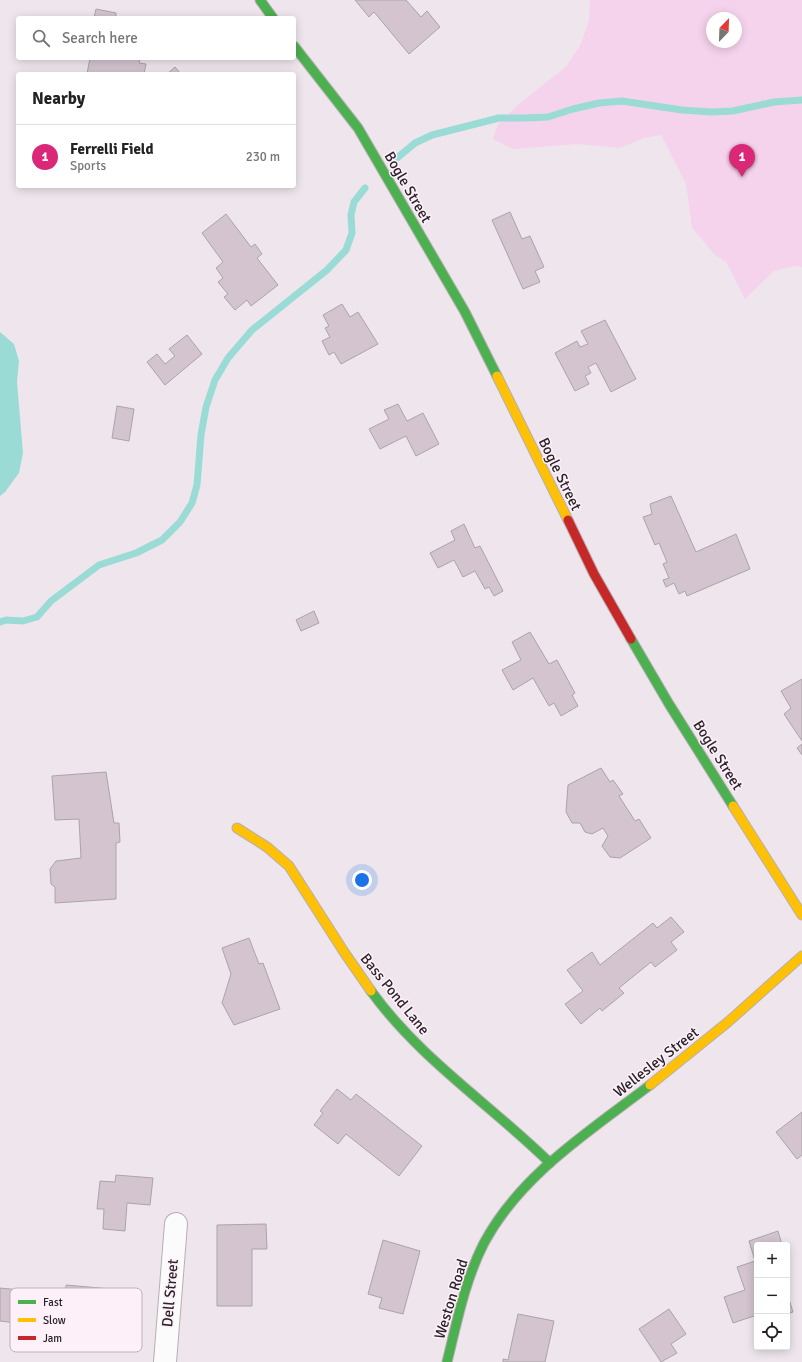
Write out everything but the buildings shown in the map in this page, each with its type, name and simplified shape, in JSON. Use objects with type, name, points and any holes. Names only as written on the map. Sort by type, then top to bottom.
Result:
[{"type":"street","points":[[260,0],[272,16]]},
{"type":"street","name":"Bogle Street","points":[[296,49],[358,128],[465,312],[594,574],[615,613],[686,731],[802,916]]},
{"type":"street","name":"Bass Pond Lane","points":[[237,828],[259,842],[285,862],[297,878],[356,971],[393,1019],[411,1039],[441,1067],[521,1134],[550,1163]]},
{"type":"street","name":"Wellesley Street","points":[[525,1187],[573,1143],[693,1050],[779,978],[802,956]]},
{"type":"street","name":"Weston Road","points":[[447,1362],[467,1285],[477,1258],[491,1230],[506,1208],[525,1187]]},
{"type":"street","name":"Dell Street","points":[[165,1362],[176,1224]]},
{"type":"shaded area","points":[[590,0],[802,0],[802,267],[794,266],[774,271],[745,299],[726,262],[716,256],[692,228],[686,184],[661,135],[644,138],[620,148],[578,144],[513,149],[493,139],[498,124],[520,103],[566,67],[581,44],[589,20]]},
{"type":"shaded area","points":[[0,332],[14,344],[19,361],[17,382],[23,453],[19,473],[5,492],[0,496]]},
{"type":"waterway","points":[[397,158],[415,143],[432,135],[499,118],[548,117],[599,103],[622,101],[682,110],[711,112],[733,111],[774,102],[802,100]]},
{"type":"waterway","points":[[0,622],[6,620],[23,621],[37,617],[51,601],[99,565],[136,553],[162,540],[180,522],[192,503],[197,485],[201,435],[206,407],[215,380],[228,358],[252,330],[327,270],[346,250],[352,233],[351,215],[354,202],[365,188]]},
{"type":"traffic: fast","points":[[260,0],[272,16]]},
{"type":"traffic: fast","points":[[296,49],[358,128],[465,312],[497,376]]},
{"type":"traffic: fast","points":[[631,639],[669,704],[733,806]]},
{"type":"traffic: fast","points":[[371,991],[390,1016],[411,1038],[457,1081],[550,1163]]},
{"type":"traffic: fast","points":[[447,1362],[462,1301],[477,1257],[499,1218],[517,1196],[558,1155],[650,1085]]},
{"type":"traffic: slow","points":[[497,376],[568,520]]},
{"type":"traffic: slow","points":[[733,806],[802,915]]},
{"type":"traffic: slow","points":[[237,828],[267,847],[289,866],[371,991]]},
{"type":"traffic: slow","points":[[650,1085],[728,1022],[802,956]]},
{"type":"traffic: jam","points":[[568,520],[594,574],[631,639]]},
{"type":"place","name":"Ferrelli Field","points":[[742,177]]}]
